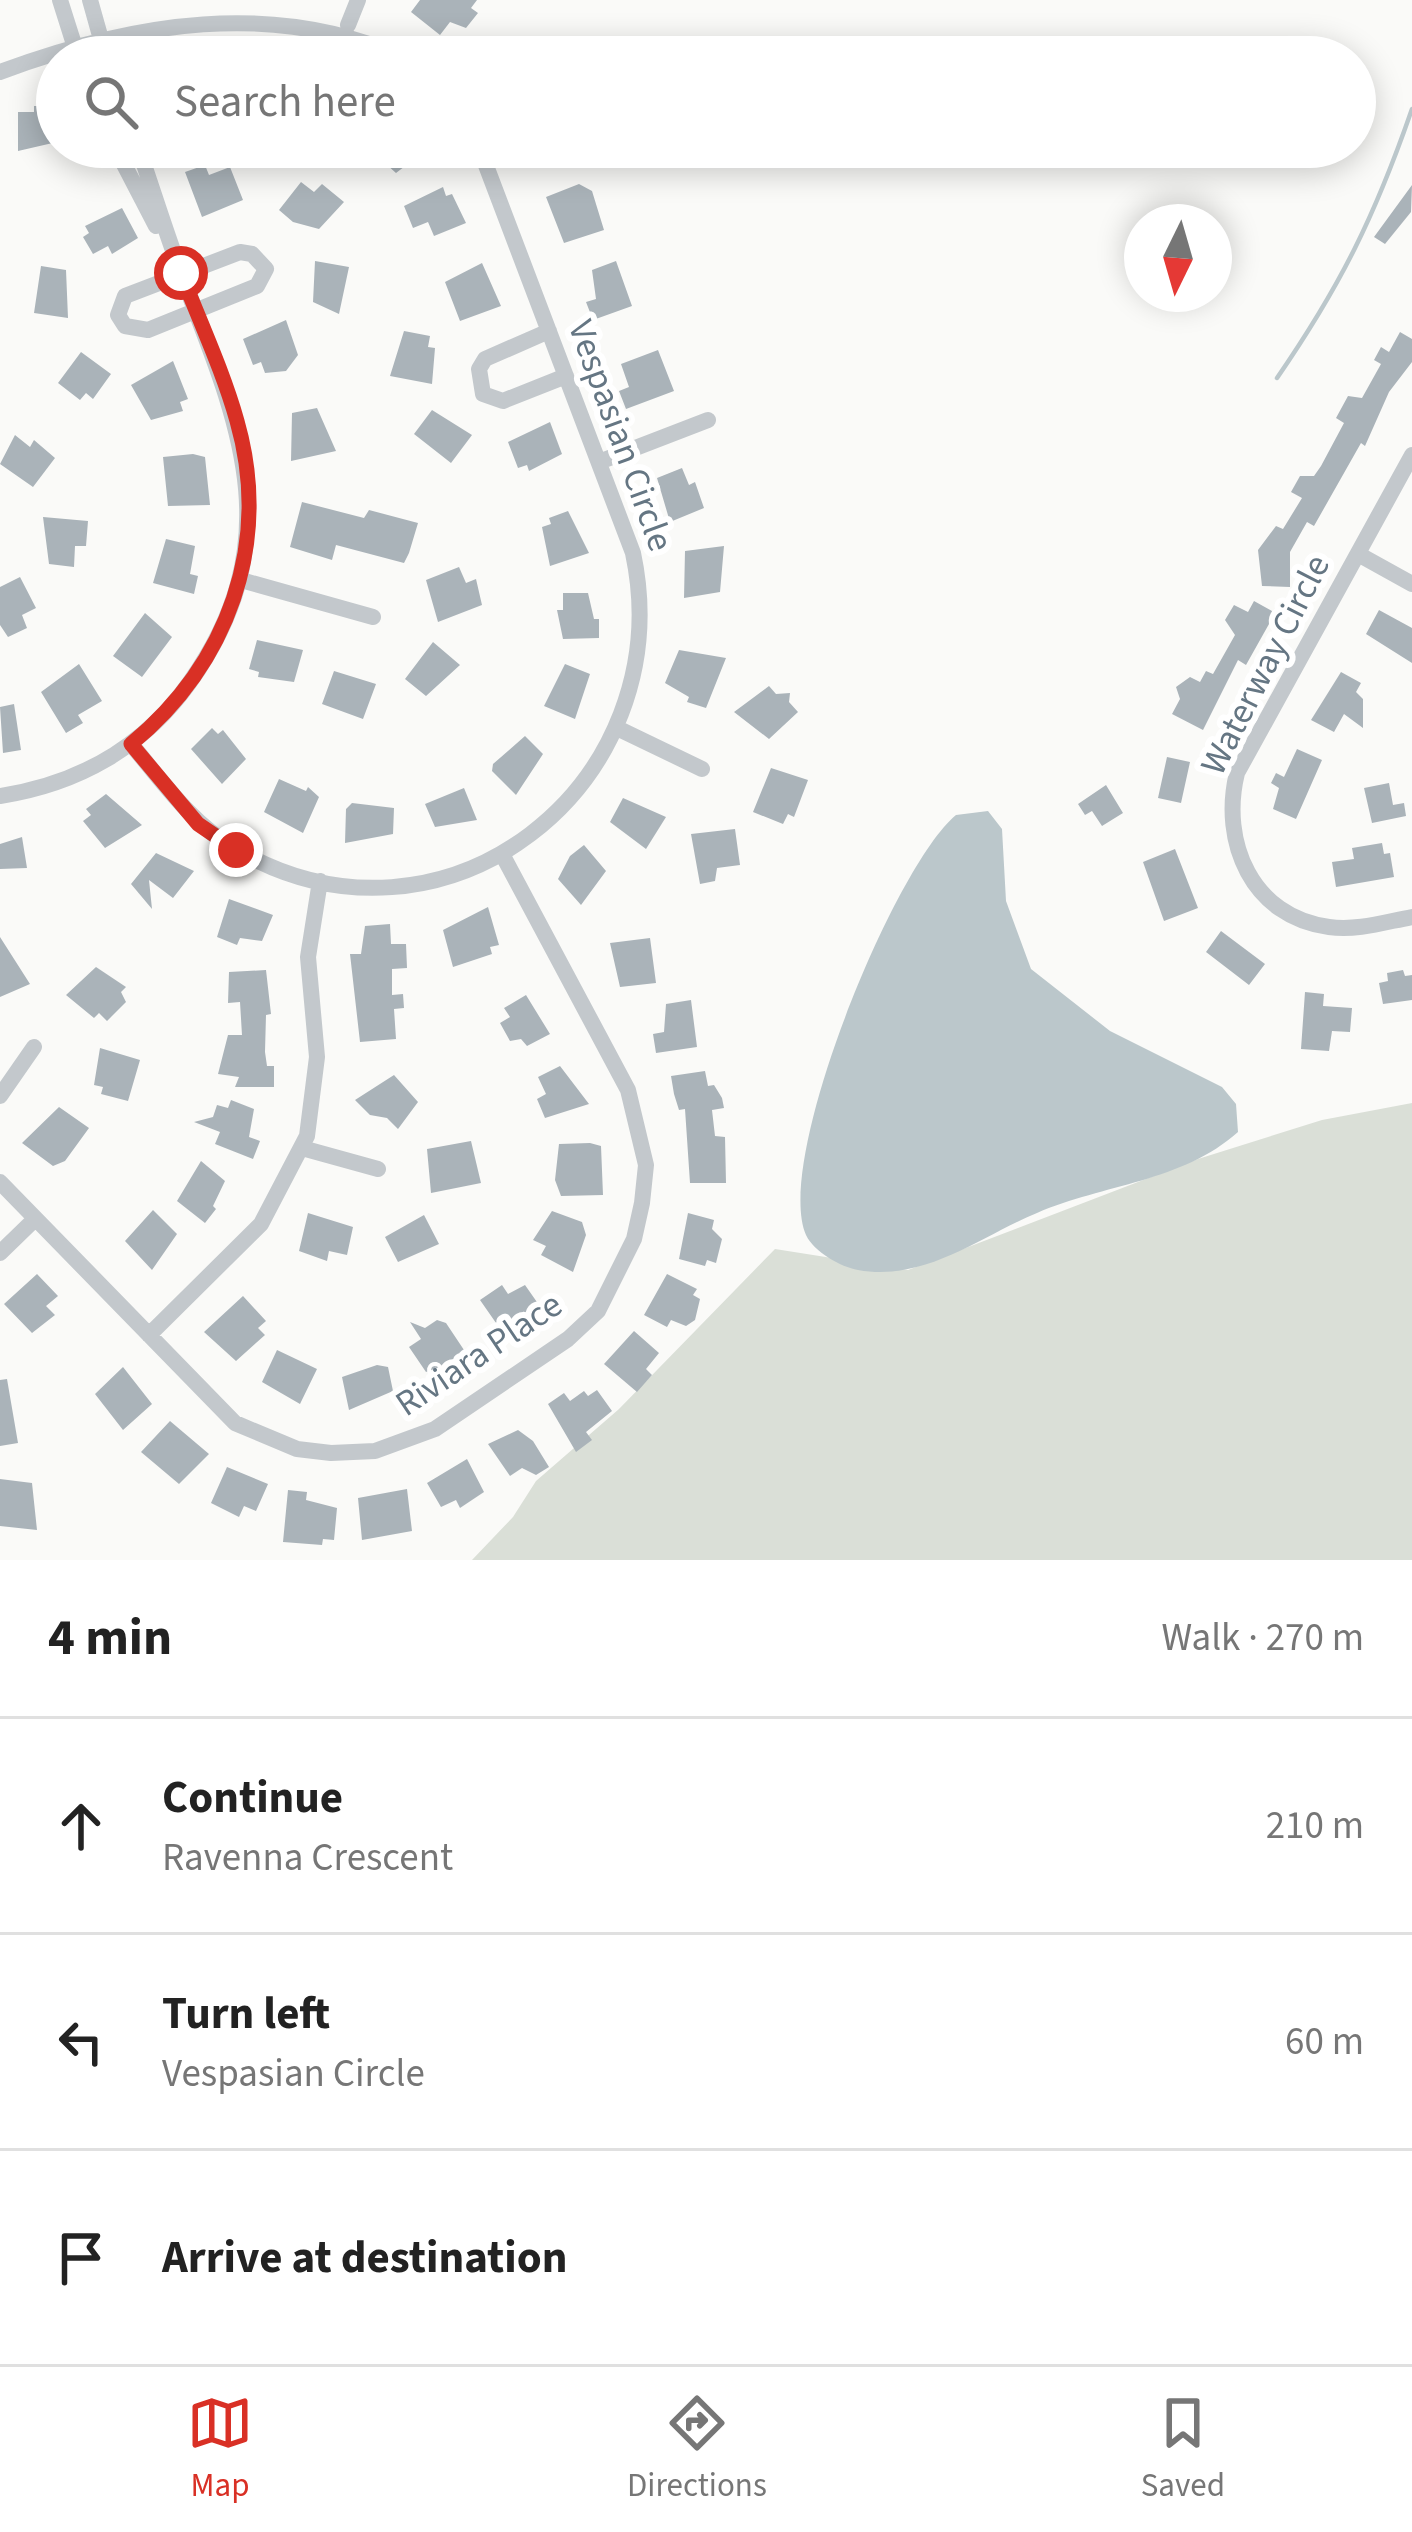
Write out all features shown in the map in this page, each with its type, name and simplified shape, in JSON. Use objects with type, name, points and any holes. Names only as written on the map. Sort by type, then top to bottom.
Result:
[{"type":"street","points":[[60,0],[71,36]]},
{"type":"street","points":[[90,0],[100,34]]},
{"type":"street","points":[[348,25],[358,0]]},
{"type":"street","points":[[97,36],[223,3]]},
{"type":"street","points":[[302,7],[367,36]]},
{"type":"street","points":[[0,72],[36,62]]},
{"type":"street","points":[[126,168],[181,273]]},
{"type":"street","points":[[0,796],[52,786],[131,744],[169,709],[214,648],[241,580],[248,510],[244,453],[145,168]]},
{"type":"street","name":"Vespasian Circle","points":[[131,744],[198,824],[236,850],[320,881],[382,886],[432,880],[502,854],[560,811],[597,768],[619,729],[634,681],[642,596],[633,553],[487,168]]},
{"type":"street","points":[[240,252],[251,254],[266,269],[257,286],[196,311],[148,330],[124,326],[118,315],[124,296],[181,273],[240,252]]},
{"type":"street","points":[[549,331],[485,359],[478,383],[482,394],[503,400],[566,376]]},
{"type":"street","points":[[599,462],[708,420]]},
{"type":"street","name":"Waterway Circle","points":[[1412,455],[1237,773],[1231,822],[1250,878],[1286,912],[1333,928],[1412,916]]},
{"type":"street","points":[[1358,554],[1412,584]]},
{"type":"street","points":[[241,580],[373,617]]},
{"type":"street","points":[[619,729],[702,769]]},
{"type":"street","name":"Riviara Place","points":[[0,1182],[235,1423],[297,1449],[331,1453],[374,1451],[436,1429],[568,1339],[598,1311],[634,1239],[643,1203],[646,1165],[640,1124],[628,1090],[502,854]]},
{"type":"street","points":[[149,1335],[261,1224],[302,1148],[316,1097],[308,958],[320,881]]},
{"type":"street","points":[[0,1096],[34,1047]]},
{"type":"street","points":[[302,1148],[378,1169]]},
{"type":"street","points":[[0,1253],[35,1219]]},
{"type":"shaded area","points":[[988,811],[1002,829],[1006,901],[1031,969],[1110,1031],[1222,1087],[1236,1104],[1238,1132],[1192,1162],[1037,1213],[929,1264],[883,1272],[851,1268],[821,1253],[810,1241],[800,1197],[823,1082],[873,950],[902,891],[956,815]]},
{"type":"shaded area","points":[[1412,1103],[1412,1560],[472,1560],[513,1517],[536,1481],[619,1409],[775,1249],[908,1270],[1198,1159],[1322,1120]]},
{"type":"building","points":[[420,0],[477,0],[471,8],[478,13],[466,28],[450,22],[440,35],[411,12]]},
{"type":"building","points":[[36,106],[36,147],[18,151],[18,112],[34,112]]},
{"type":"building","points":[[206,168],[209,175],[230,168],[243,200],[202,217],[185,172]]},
{"type":"building","points":[[301,182],[314,192],[322,184],[344,202],[319,229],[293,222],[279,210]]},
{"type":"building","points":[[579,184],[592,191],[604,230],[564,243],[546,197]]},
{"type":"building","points":[[1412,185],[1411,212],[1385,244],[1374,237]]},
{"type":"building","points":[[443,187],[446,196],[452,194],[466,223],[434,236],[428,222],[413,228],[404,206]]},
{"type":"building","points":[[122,208],[138,238],[112,254],[108,246],[93,254],[83,237],[89,233],[85,226]]},
{"type":"building","points":[[315,261],[349,267],[339,314],[313,302]]},
{"type":"building","points":[[616,261],[632,306],[593,320],[586,302],[596,299],[592,270]]},
{"type":"building","points":[[482,263],[501,306],[460,321],[445,282]]},
{"type":"building","points":[[41,266],[66,270],[68,318],[34,313]]},
{"type":"building","points":[[286,320],[298,355],[286,371],[265,373],[261,362],[253,365],[243,339]]},
{"type":"building","points":[[404,331],[430,336],[428,347],[435,348],[432,384],[390,376]]},
{"type":"building","points":[[1400,332],[1412,339],[1412,362],[1389,392],[1365,446],[1361,443],[1314,526],[1307,522],[1290,552],[1290,587],[1262,586],[1258,550],[1276,526],[1283,529],[1302,498],[1291,492],[1300,476],[1314,476],[1321,466],[1344,423],[1336,418],[1348,396],[1362,398],[1381,364],[1374,360],[1381,347],[1389,352]]},
{"type":"building","points":[[658,350],[674,391],[626,409],[619,391],[629,387],[621,364]]},
{"type":"building","points":[[81,352],[111,374],[93,399],[86,393],[80,400],[58,383]]},
{"type":"building","points":[[173,361],[188,399],[180,402],[183,411],[151,420],[131,385]]},
{"type":"building","points":[[317,408],[336,451],[291,461],[292,413]]},
{"type":"building","points":[[432,410],[472,435],[451,463],[414,434]]},
{"type":"building","points":[[550,422],[562,454],[529,471],[527,465],[518,468],[508,442]]},
{"type":"building","points":[[15,435],[30,447],[34,440],[55,458],[33,487],[0,464]]},
{"type":"building","points":[[163,457],[205,457],[210,505],[168,506]]},
{"type":"building","points":[[682,468],[689,485],[695,482],[704,508],[670,522],[657,478]]},
{"type":"building","points":[[302,502],[364,518],[369,510],[418,523],[404,563],[336,545],[332,560],[290,547]]},
{"type":"building","points":[[568,511],[589,553],[550,566],[542,527],[551,524],[549,518]]},
{"type":"building","points":[[43,517],[88,521],[86,546],[75,546],[74,567],[49,564]]},
{"type":"building","points":[[166,539],[195,546],[190,574],[198,576],[194,594],[153,583]]},
{"type":"building","points":[[724,546],[720,592],[684,598],[685,551]]},
{"type":"building","points":[[459,567],[466,583],[476,579],[482,605],[438,622],[426,580]]},
{"type":"building","points":[[20,577],[36,608],[22,615],[27,628],[8,637],[0,625],[0,587]]},
{"type":"building","points":[[563,593],[588,593],[594,619],[599,619],[599,638],[563,639],[557,610],[563,610]]},
{"type":"building","points":[[1254,601],[1272,611],[1269,624],[1246,665],[1238,660],[1203,730],[1172,714],[1180,699],[1176,687],[1190,677],[1200,682],[1206,671],[1213,674],[1235,635],[1225,620],[1234,605],[1248,612]]},
{"type":"building","points":[[1379,610],[1412,628],[1412,663],[1366,634]]},
{"type":"building","points":[[145,613],[172,637],[142,677],[113,656]]},
{"type":"building","points":[[257,640],[303,650],[294,682],[258,677],[259,672],[249,669]]},
{"type":"building","points":[[433,642],[460,665],[426,696],[405,679]]},
{"type":"building","points":[[679,650],[726,658],[706,708],[687,702],[689,697],[665,683]]},
{"type":"building","points":[[79,664],[102,701],[78,715],[83,723],[66,733],[41,692]]},
{"type":"building","points":[[565,664],[590,674],[575,719],[544,706]]},
{"type":"building","points":[[334,671],[376,684],[363,719],[322,704]]},
{"type":"building","points":[[1341,672],[1361,683],[1356,692],[1363,699],[1363,728],[1344,714],[1334,732],[1311,720]]},
{"type":"building","points":[[769,686],[776,694],[790,693],[789,702],[798,712],[769,739],[734,712]]},
{"type":"building","points":[[14,704],[21,750],[3,753],[0,707]]},
{"type":"building","points":[[212,728],[218,734],[223,730],[246,759],[222,784],[191,749]]},
{"type":"building","points":[[525,736],[543,754],[516,795],[492,771],[493,764]]},
{"type":"building","points":[[1297,749],[1322,760],[1296,819],[1273,809],[1279,788],[1271,783],[1276,773],[1284,777]]},
{"type":"building","points":[[1167,757],[1190,762],[1181,803],[1158,798]]},
{"type":"building","points":[[771,768],[808,780],[794,817],[788,814],[783,824],[753,812]]},
{"type":"building","points":[[279,779],[306,791],[308,787],[319,797],[303,833],[264,812]]},
{"type":"building","points":[[1389,783],[1393,805],[1404,803],[1406,816],[1372,823],[1364,788]]},
{"type":"building","points":[[1106,785],[1123,813],[1102,826],[1092,811],[1085,815],[1078,804]]},
{"type":"building","points":[[464,788],[477,820],[435,827],[425,804]]},
{"type":"building","points":[[106,794],[142,825],[105,848],[83,821],[91,815],[86,809]]},
{"type":"building","points":[[623,798],[666,817],[646,849],[610,822]]},
{"type":"building","points":[[352,803],[394,808],[393,834],[345,843],[346,809]]},
{"type":"building","points":[[735,829],[740,865],[717,868],[715,881],[700,884],[691,834]]},
{"type":"building","points":[[22,837],[27,868],[0,869],[0,844]]},
{"type":"building","points":[[1382,843],[1384,854],[1390,853],[1394,877],[1336,887],[1332,862],[1354,859],[1352,848]]},
{"type":"building","points":[[584,845],[606,871],[581,905],[558,879],[570,856]]},
{"type":"building","points":[[1175,849],[1198,908],[1164,921],[1143,862]]},
{"type":"building","points":[[156,853],[194,871],[173,898],[149,880],[152,909],[131,884]]},
{"type":"building","points":[[229,899],[273,915],[262,941],[240,938],[237,945],[217,937]]},
{"type":"building","points":[[488,907],[499,945],[490,947],[492,954],[453,967],[443,930]]},
{"type":"building","points":[[390,924],[391,944],[406,944],[407,968],[392,969],[392,995],[403,994],[404,1008],[394,1009],[396,1039],[360,1042],[350,954],[361,954],[365,926]]},
{"type":"building","points":[[1221,931],[1265,964],[1249,985],[1206,952]]},
{"type":"building","points":[[0,937],[30,984],[0,997]]},
{"type":"building","points":[[650,938],[656,983],[620,987],[610,943]]},
{"type":"building","points":[[96,967],[126,987],[121,992],[126,1002],[107,1021],[99,1013],[94,1018],[66,995]]},
{"type":"building","points":[[266,970],[271,1014],[266,1015],[265,1052],[267,1066],[274,1066],[274,1087],[235,1087],[239,1077],[218,1074],[228,1035],[242,1035],[240,1002],[228,1003],[229,972]]},
{"type":"building","points":[[1403,970],[1405,976],[1412,975],[1412,1000],[1383,1004],[1379,983],[1388,981],[1387,973]]},
{"type":"building","points":[[1305,992],[1324,994],[1323,1006],[1352,1008],[1350,1032],[1332,1031],[1329,1051],[1301,1049]]},
{"type":"building","points":[[526,995],[550,1034],[527,1046],[521,1039],[510,1041],[500,1023],[510,1017],[504,1008]]},
{"type":"building","points":[[691,1000],[697,1047],[656,1053],[653,1034],[664,1032],[666,1004]]},
{"type":"building","points":[[100,1048],[140,1060],[128,1101],[101,1094],[103,1087],[94,1085]]},
{"type":"building","points":[[560,1066],[589,1104],[545,1118],[537,1099],[546,1094],[538,1077]]},
{"type":"building","points":[[705,1071],[708,1086],[714,1085],[724,1108],[712,1110],[715,1136],[725,1137],[726,1183],[690,1183],[685,1109],[679,1110],[671,1076]]},
{"type":"building","points":[[394,1075],[418,1102],[398,1129],[387,1118],[370,1115],[355,1100]]},
{"type":"building","points":[[231,1100],[254,1109],[249,1137],[260,1141],[253,1159],[215,1144],[220,1132],[194,1122],[213,1117],[217,1105],[228,1108]]},
{"type":"building","points":[[59,1107],[89,1128],[65,1161],[53,1166],[22,1143]]},
{"type":"building","points":[[471,1141],[481,1183],[431,1193],[427,1149]]},
{"type":"building","points":[[559,1144],[601,1146],[603,1195],[561,1196],[555,1180]]},
{"type":"building","points":[[201,1161],[225,1181],[213,1206],[216,1209],[205,1223],[177,1201]]},
{"type":"building","points":[[153,1210],[177,1234],[152,1270],[125,1241]]},
{"type":"building","points":[[552,1211],[582,1222],[586,1235],[573,1272],[541,1255],[546,1246],[533,1240]]},
{"type":"building","points":[[308,1213],[353,1227],[347,1255],[329,1251],[327,1261],[299,1251]]},
{"type":"building","points":[[688,1213],[714,1220],[712,1229],[722,1239],[716,1263],[707,1260],[705,1266],[679,1259]]},
{"type":"building","points":[[424,1215],[439,1244],[398,1262],[385,1237]]},
{"type":"building","points":[[37,1274],[58,1296],[46,1306],[55,1315],[32,1333],[4,1304]]},
{"type":"building","points":[[667,1274],[697,1289],[693,1295],[700,1299],[695,1320],[686,1326],[671,1320],[667,1327],[644,1315]]},
{"type":"building","points":[[502,1285],[508,1294],[525,1285],[539,1305],[503,1333],[480,1300]]},
{"type":"building","points":[[243,1296],[266,1321],[258,1328],[265,1335],[236,1361],[204,1332]]},
{"type":"building","points":[[437,1320],[446,1323],[468,1356],[426,1372],[409,1347],[421,1339],[410,1322],[425,1328]]},
{"type":"building","points":[[634,1331],[659,1353],[646,1369],[652,1375],[637,1392],[604,1364]]},
{"type":"building","points":[[277,1350],[317,1369],[300,1404],[262,1382]]},
{"type":"building","points":[[377,1365],[388,1367],[393,1391],[349,1410],[342,1377]]},
{"type":"building","points":[[123,1367],[152,1404],[123,1430],[95,1394]]},
{"type":"building","points":[[7,1379],[18,1443],[0,1446],[0,1380]]},
{"type":"building","points":[[597,1390],[612,1411],[586,1432],[592,1440],[576,1452],[548,1404],[564,1393],[570,1401],[584,1391],[588,1396]]},
{"type":"building","points":[[170,1421],[209,1454],[179,1484],[141,1452]]},
{"type":"building","points":[[518,1430],[533,1441],[549,1467],[536,1475],[522,1468],[510,1476],[488,1444]]},
{"type":"building","points":[[467,1459],[484,1492],[460,1508],[456,1500],[441,1507],[427,1483]]},
{"type":"building","points":[[227,1467],[268,1484],[256,1511],[244,1506],[239,1517],[211,1503]]},
{"type":"building","points":[[0,1479],[32,1483],[37,1530],[0,1526]]},
{"type":"building","points":[[407,1489],[412,1531],[362,1540],[358,1498]]},
{"type":"building","points":[[288,1490],[307,1492],[306,1500],[337,1508],[334,1540],[323,1539],[322,1545],[283,1542]]},
{"type":"waterway","points":[[1277,378],[1355,249],[1412,109]]},
{"type":"route","points":[[181,273],[237,418],[248,480],[246,558],[236,602],[214,648],[182,694],[131,744],[198,824],[236,850]]}]
